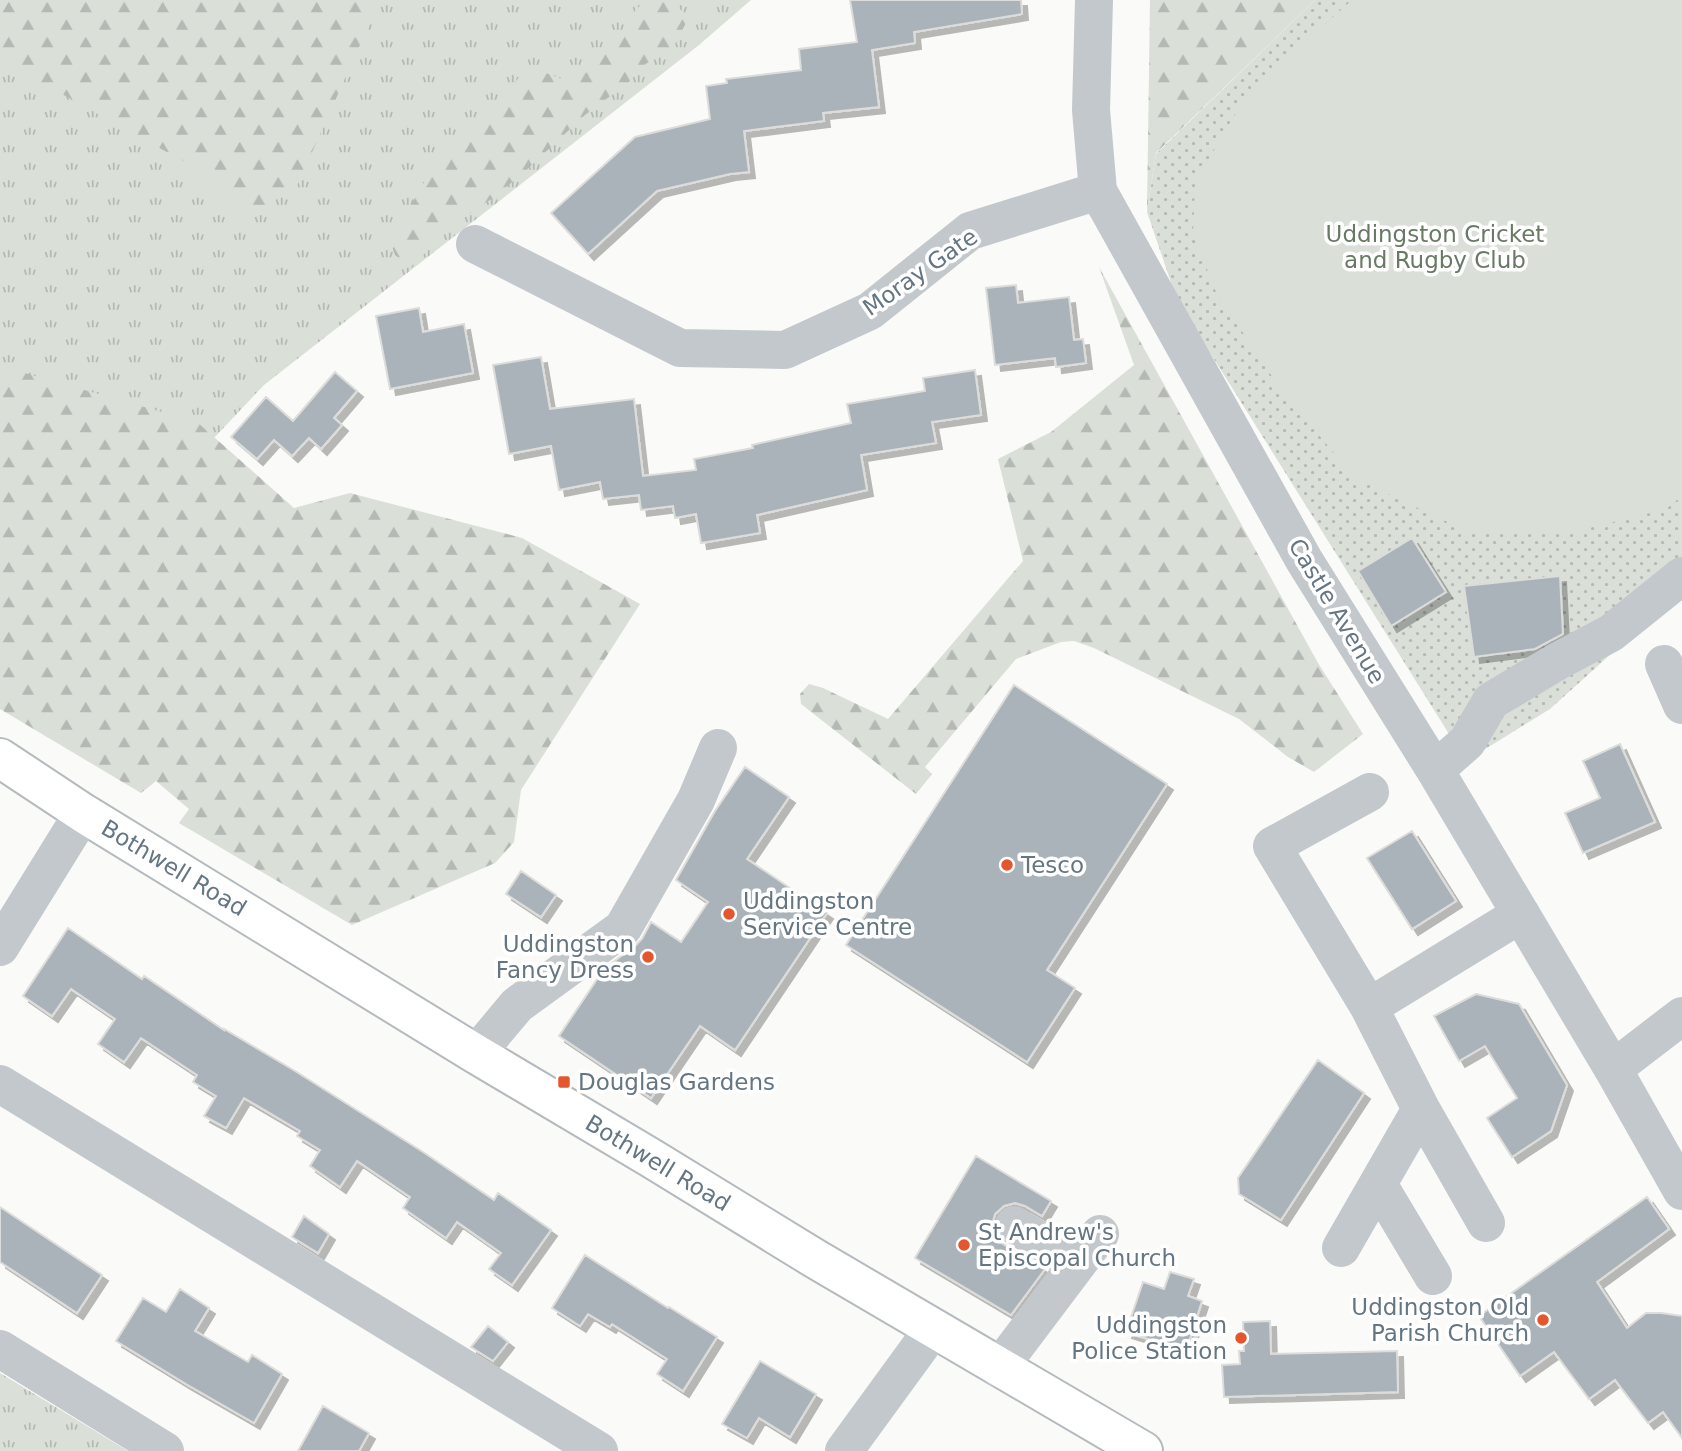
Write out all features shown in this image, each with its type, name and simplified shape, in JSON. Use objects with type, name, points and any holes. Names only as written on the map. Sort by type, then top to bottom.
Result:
[{"type":"main road","name":"Bothwell Road","points":[[0,758],[83,813],[476,1054],[933,1329],[1143,1451]]},
{"type":"street","name":"Castle Avenue","points":[[1094,0],[1091,110],[1098,191],[1304,560],[1435,770],[1613,1069],[1682,1191]]},
{"type":"street","name":"Moray Gate","points":[[474,244],[680,348],[785,350],[870,311],[970,232],[1098,191]]},
{"type":"street","points":[[1435,770],[1467,742],[1490,701],[1611,634],[1682,576]]},
{"type":"street","points":[[1664,664],[1682,705]]},
{"type":"street","points":[[476,1054],[517,1005],[623,928],[696,800],[718,748]]},
{"type":"street","points":[[1370,792],[1272,846],[1369,1007],[1421,1109],[1486,1223]]},
{"type":"street","points":[[0,947],[83,813]]},
{"type":"street","points":[[1369,1007],[1521,914]]},
{"type":"street","points":[[1613,1069],[1682,1016]]},
{"type":"street","points":[[0,1084],[599,1451]]},
{"type":"street","points":[[1341,1248],[1421,1109]]},
{"type":"street","points":[[1378,1184],[1433,1276]]},
{"type":"street","points":[[999,1368],[1088,1249],[1014,1226]]},
{"type":"street","points":[[845,1451],[933,1329]]},
{"type":"street","points":[[0,1349],[165,1451]]},
{"type":"green space","points":[[0,0],[751,0],[699,45],[264,385],[145,511],[0,675]]},
{"type":"green space","points":[[0,0],[380,0],[296,188],[246,215],[183,161],[0,62]]},
{"type":"green space","points":[[648,0],[672,2],[688,19],[674,46],[641,67],[629,82],[585,115],[520,176],[445,230],[412,268],[395,255],[390,241],[430,172],[529,67],[571,82],[599,64],[636,9]]},
{"type":"green space","points":[[1150,0],[1315,0],[1156,153],[1147,212]]},
{"type":"green space","name":"Uddingston Cricket and Rugby Club","points":[[1315,0],[1682,0],[1682,590],[1550,709],[1466,761],[1177,300],[1147,212],[1156,154]]},
{"type":"green space","name":"Uddingston Cricket and Rugby Club","points":[[1352,0],[1682,0],[1682,496],[1666,509],[1577,531],[1471,533],[1354,478],[1275,381],[1216,292],[1193,234],[1195,182],[1249,91]]},
{"type":"green space","points":[[1099,267],[1318,663],[1363,734],[1314,772],[1288,757],[1239,719],[1094,648],[1074,641],[1061,642],[1016,659],[925,767],[932,774],[916,794],[801,704],[800,694],[809,684],[888,719],[1023,561],[998,459],[1051,432],[1134,365]]},
{"type":"green space","points":[[0,366],[197,422],[294,508],[350,493],[522,538],[640,604],[521,790],[514,842],[495,863],[352,925],[179,823],[189,809],[156,781],[141,793],[0,709]]},
{"type":"green space","points":[[0,1373],[128,1451],[0,1451]]},
{"type":"building","points":[[850,0],[1021,0],[1022,14],[914,32],[915,43],[872,50],[879,107],[823,113],[824,121],[744,131],[749,172],[657,191],[588,254],[551,213],[635,137],[710,119],[706,86],[727,83],[726,79],[801,70],[799,49],[857,42]]},
{"type":"building","points":[[1016,285],[1018,303],[1069,297],[1074,340],[1083,339],[1086,363],[1056,367],[1055,358],[995,365],[986,288]]},
{"type":"building","points":[[419,308],[423,332],[464,324],[473,373],[390,389],[376,316]]},
{"type":"building","points":[[541,357],[550,409],[634,399],[643,476],[696,470],[694,459],[753,448],[752,445],[851,423],[847,404],[925,391],[923,378],[975,370],[981,415],[932,422],[936,443],[861,455],[867,490],[757,515],[760,533],[701,543],[696,514],[675,518],[673,506],[641,510],[639,495],[603,499],[600,482],[559,490],[551,446],[509,454],[493,365]]},
{"type":"building","points":[[335,372],[357,391],[334,418],[342,425],[321,449],[309,438],[292,456],[274,440],[257,459],[231,437],[266,397],[293,421]]},
{"type":"building","points":[[1412,538],[1446,592],[1391,626],[1358,571]]},
{"type":"building","points":[[1560,576],[1563,634],[1535,649],[1474,657],[1464,586]]},
{"type":"building","name":"Tesco","points":[[1014,685],[1167,784],[1047,970],[1075,988],[1027,1062],[846,945]]},
{"type":"building","points":[[1620,744],[1655,822],[1583,853],[1565,813],[1600,798],[1583,761]]},
{"type":"building","points":[[745,767],[789,797],[747,859],[827,913],[735,1050],[700,1026],[651,1098],[559,1036],[604,969],[642,939],[651,922],[681,942],[708,902],[676,880],[715,811]]},
{"type":"building","points":[[1412,831],[1456,901],[1412,929],[1367,858]]},
{"type":"building","points":[[521,871],[556,895],[541,917],[506,894]]},
{"type":"building","points":[[68,928],[142,979],[144,976],[224,1030],[295,1071],[494,1200],[498,1193],[551,1230],[512,1285],[489,1269],[501,1253],[457,1222],[446,1238],[403,1208],[410,1197],[357,1161],[340,1187],[310,1166],[320,1150],[297,1136],[300,1131],[244,1098],[226,1128],[204,1116],[216,1096],[193,1082],[197,1075],[141,1038],[124,1062],[98,1044],[115,1019],[71,989],[52,1016],[23,996]]},
{"type":"building","points":[[1476,994],[1519,1004],[1567,1085],[1551,1131],[1512,1157],[1487,1118],[1517,1098],[1485,1046],[1459,1061],[1434,1016]]},
{"type":"building","points":[[1318,1060],[1364,1093],[1281,1220],[1239,1194],[1238,1178]]},
{"type":"building","name":"St Andrew's Episcopal Church","points":[[976,1156],[1051,1201],[1042,1216],[1015,1203],[1004,1206],[995,1214],[992,1225],[995,1236],[1003,1244],[1045,1269],[1011,1315],[915,1258]]},
{"type":"building","name":"Uddingston Old Parish Church","points":[[1647,1197],[1669,1229],[1597,1282],[1627,1328],[1646,1313],[1682,1316],[1682,1438],[1663,1412],[1648,1423],[1615,1380],[1589,1399],[1554,1352],[1520,1376],[1479,1316]]},
{"type":"building","points":[[0,1207],[102,1275],[77,1313],[0,1262]]},
{"type":"building","points":[[304,1216],[329,1234],[318,1253],[292,1237]]},
{"type":"building","points":[[585,1255],[717,1337],[683,1391],[657,1374],[667,1359],[612,1324],[610,1327],[588,1314],[580,1326],[552,1308]]},
{"type":"building","points":[[1170,1272],[1194,1279],[1188,1296],[1202,1301],[1186,1351],[1126,1332],[1143,1282],[1164,1289]]},
{"type":"building","points":[[180,1289],[209,1308],[195,1331],[248,1362],[252,1355],[282,1374],[254,1423],[116,1341],[143,1298],[166,1312]]},
{"type":"building","points":[[1270,1321],[1271,1354],[1397,1351],[1398,1392],[1224,1397],[1222,1365],[1240,1364],[1239,1351],[1244,1351],[1243,1322]]},
{"type":"building","points":[[488,1326],[508,1342],[493,1361],[471,1347]]},
{"type":"building","points":[[760,1361],[816,1394],[790,1437],[759,1418],[747,1438],[722,1424]]},
{"type":"building","points":[[323,1406],[369,1433],[359,1451],[298,1451]]},
{"type":"place","name":"Tesco","points":[[1007,865]]},
{"type":"place","name":"Uddingston Service Centre","points":[[729,914]]},
{"type":"place","name":"Uddingston Fancy Dress","points":[[648,957]]},
{"type":"place","name":"Douglas Gardens","points":[[564,1082]]},
{"type":"place","name":"St Andrew's Episcopal Church","points":[[964,1245]]},
{"type":"place","name":"Uddingston Old Parish Church","points":[[1543,1320]]},
{"type":"place","name":"Uddingston Police Station","points":[[1241,1338]]}]
